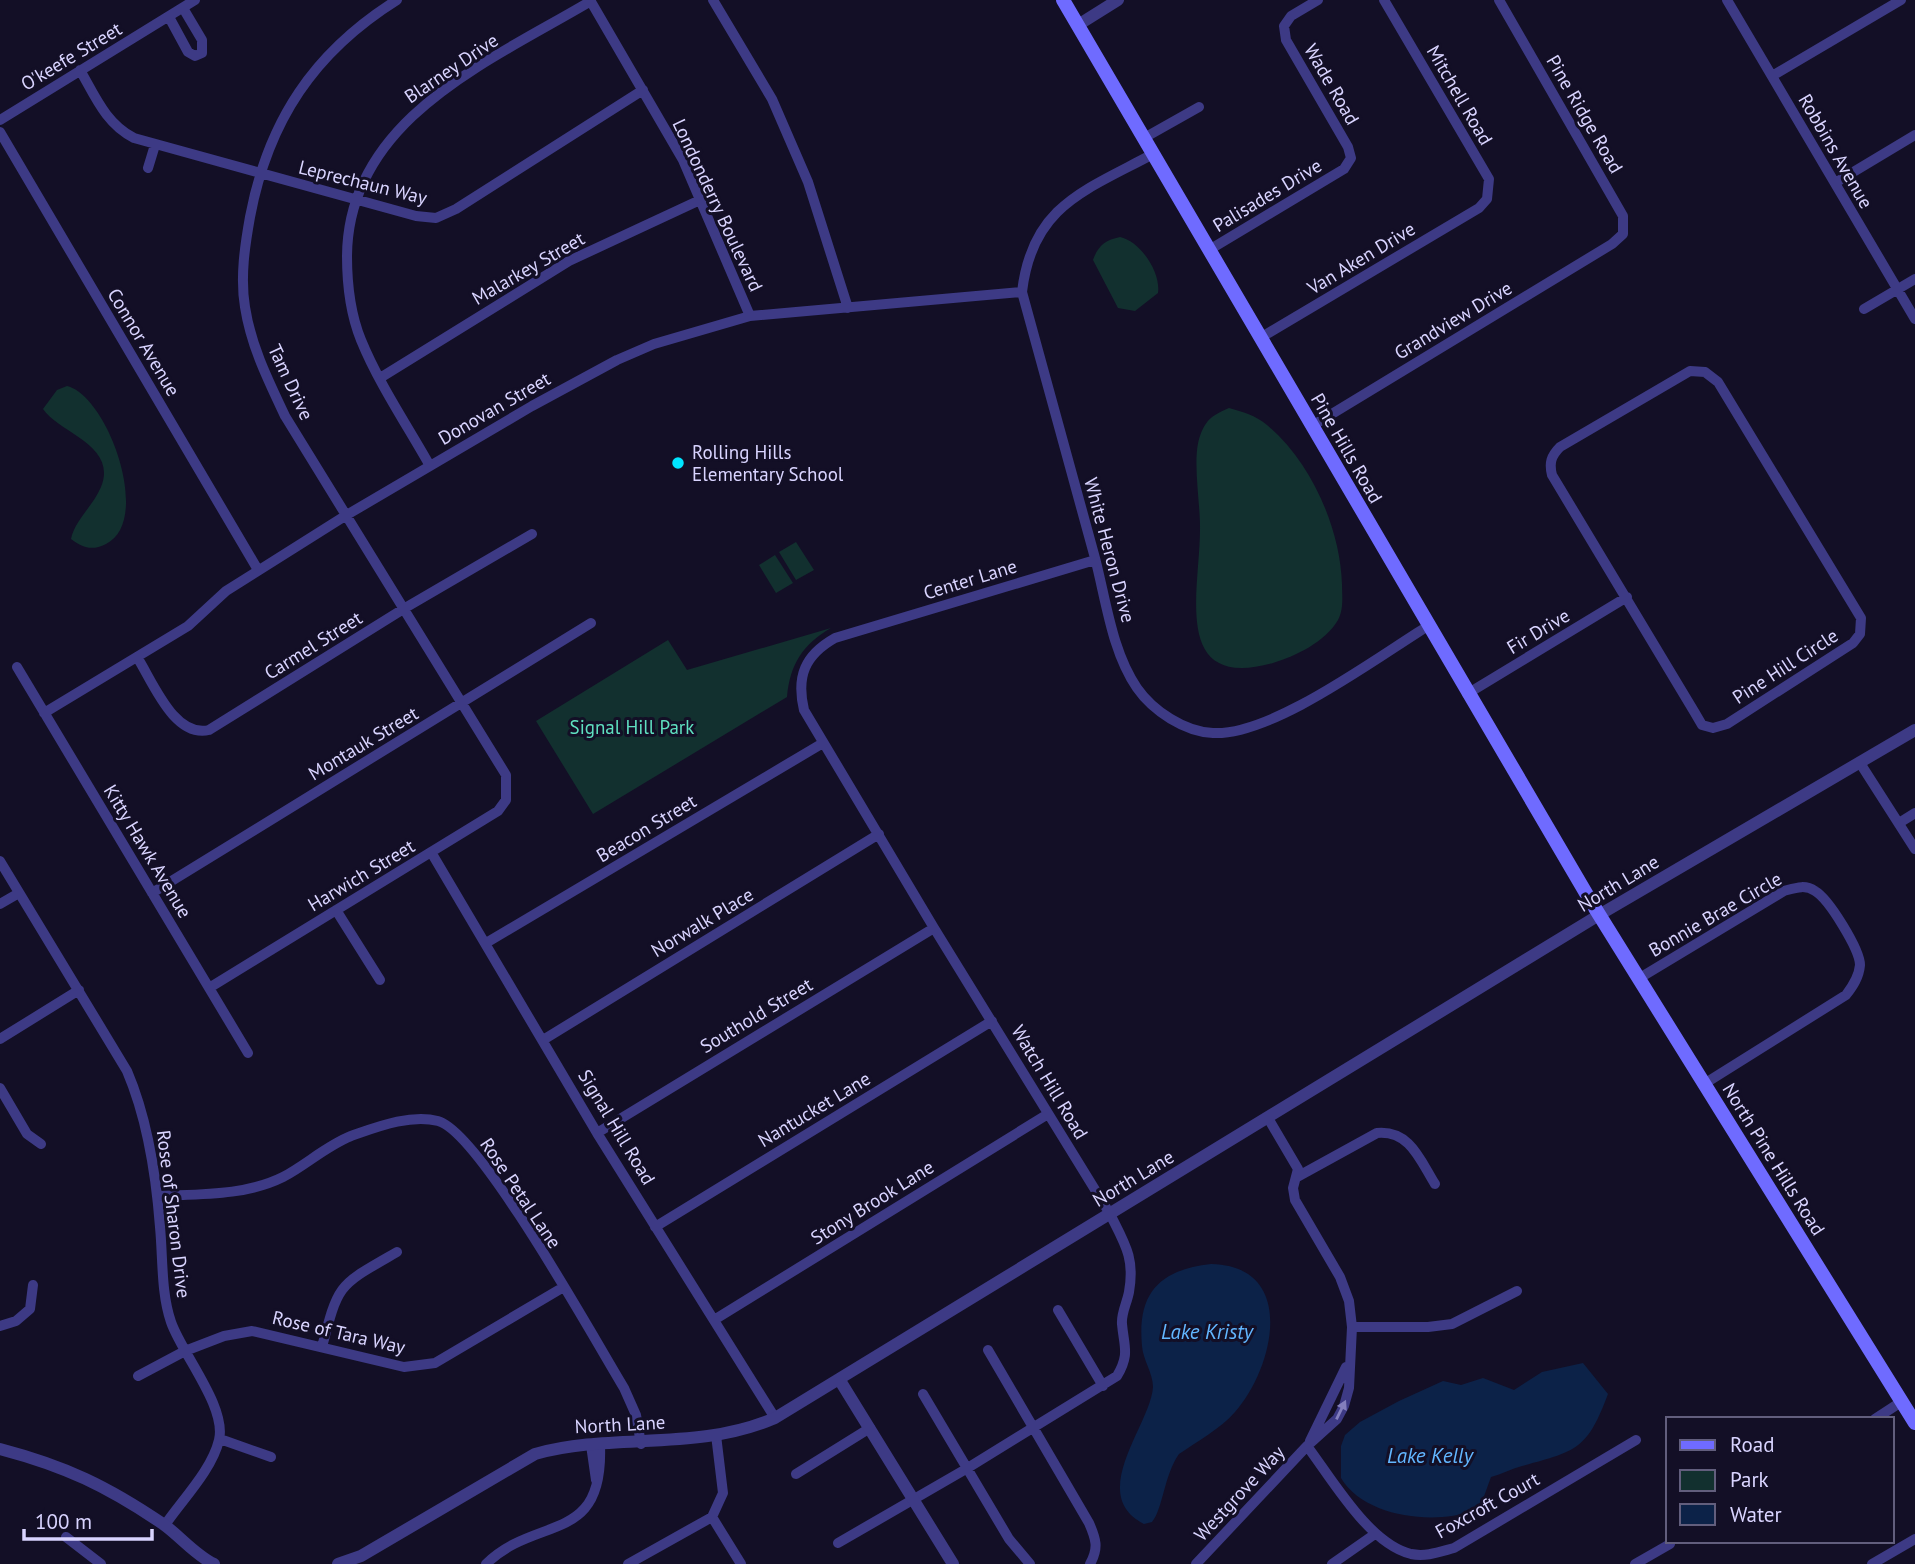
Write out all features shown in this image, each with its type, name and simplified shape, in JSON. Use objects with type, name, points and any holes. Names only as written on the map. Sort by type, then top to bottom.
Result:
[{"type":"main road","name":"Pine Hills Road","points":[[1063,0],[1467,694],[1599,915]]},
{"type":"main road","name":"North Pine Hills Road","points":[[1599,915],[1915,1423]]},
{"type":"street","name":"O'keefe Street","points":[[0,120],[195,0]]},
{"type":"street","name":"Tam Drive","points":[[397,0],[376,13],[324,59],[285,111],[258,174],[244,248],[245,305],[258,359],[285,416],[506,775]]},
{"type":"street","name":"Londonderry Boulevard","points":[[590,0],[683,160],[750,316]]},
{"type":"street","name":"Blarney Drive","points":[[430,466],[380,379],[360,338],[347,290],[347,240],[356,200],[381,149],[407,119],[443,90],[590,0]]},
{"type":"street","points":[[713,0],[772,99],[808,182],[848,307]]},
{"type":"street","points":[[1078,25],[1118,0]]},
{"type":"street","name":"Wade Road","points":[[1318,0],[1291,16],[1284,26],[1286,40],[1348,147],[1351,158],[1344,169]]},
{"type":"street","name":"Mitchell Road","points":[[1384,0],[1489,179],[1487,199],[1479,208]]},
{"type":"street","name":"Pine Ridge Road","points":[[1499,0],[1623,216],[1623,234],[1612,244]]},
{"type":"street","name":"Robbins Avenue","points":[[1727,0],[1915,319]]},
{"type":"street","points":[[1772,76],[1901,0]]},
{"type":"street","points":[[169,17],[188,52],[195,56],[202,53],[202,40],[183,8]]},
{"type":"street","name":"Leprechaun Way","points":[[80,70],[105,115],[120,131],[155,145],[258,174],[436,218],[456,209],[643,90]]},
{"type":"street","points":[[1144,138],[1199,107]]},
{"type":"street","name":"Connor Avenue","points":[[0,132],[258,570]]},
{"type":"street","points":[[1835,183],[1915,135]]},
{"type":"street","points":[[148,168],[155,145]]},
{"type":"street","name":"White Heron Drive","points":[[1153,154],[1074,198],[1047,221],[1029,252],[1022,292],[1123,658],[1138,688],[1167,716],[1186,726],[1212,733],[1242,730],[1278,718],[1428,626]]},
{"type":"street","name":"Palisades Drive","points":[[1209,250],[1344,169]]},
{"type":"street","name":"Malarkey Street","points":[[380,379],[569,261],[700,200]]},
{"type":"street","name":"Van Aken Drive","points":[[1260,338],[1479,208]]},
{"type":"street","name":"Grandview Drive","points":[[1312,426],[1612,244]]},
{"type":"street","points":[[1864,309],[1915,279]]},
{"type":"street","name":"Donovan Street","points":[[44,713],[188,626],[214,601],[258,570],[345,516],[617,360],[657,343],[750,316],[1022,292]]},
{"type":"street","name":"Pine Hill Circle","points":[[1690,371],[1705,372],[1718,382],[1861,618],[1860,634],[1853,643],[1727,724],[1713,728],[1702,725],[1626,597],[1552,475],[1552,455],[1560,447],[1690,371]]},
{"type":"street","name":"Carmel Street","points":[[137,657],[183,726],[198,732],[209,730],[405,608],[532,534]]},
{"type":"street","name":"Center Lane","points":[[854,632],[1095,560]]},
{"type":"street","name":"Fir Drive","points":[[1467,694],[1626,597]]},
{"type":"street","name":"Montauk Street","points":[[152,892],[591,623]]},
{"type":"street","name":"Watch Hill Road","points":[[838,1542],[966,1469],[1117,1377],[1124,1365],[1127,1345],[1123,1313],[1132,1272],[1130,1254],[1110,1214],[804,710],[799,689],[803,666],[819,647],[854,632]]},
{"type":"street","name":"Kitty Hawk Avenue","points":[[17,667],[248,1053]]},
{"type":"street","name":"North Lane","points":[[338,1564],[361,1556],[535,1454],[562,1446],[641,1444],[716,1435],[742,1430],[775,1418],[1599,915],[1915,730]]},
{"type":"street","name":"Beacon Street","points":[[486,943],[823,743]]},
{"type":"street","points":[[1860,763],[1915,849]]},
{"type":"street","name":"Harwich Street","points":[[209,988],[498,811],[506,800],[506,775]]},
{"type":"street","points":[[1899,823],[1915,813]]},
{"type":"street","name":"Norwalk Place","points":[[543,1040],[879,834]]},
{"type":"street","name":"Signal Hill Road","points":[[431,852],[597,1133],[775,1418]]},
{"type":"street","name":"Rose of Sharon Drive","points":[[0,861],[127,1071],[140,1101],[158,1196],[166,1299],[171,1323],[217,1415],[220,1439]]},
{"type":"street","name":"Bonnie Brae Circle","points":[[1638,979],[1784,891],[1802,886],[1823,897],[1857,951],[1860,965],[1857,981],[1846,995],[1704,1084]]},
{"type":"street","points":[[0,904],[19,893]]},
{"type":"street","points":[[336,910],[380,980]]},
{"type":"street","name":"Southold Street","points":[[597,1133],[934,928]]},
{"type":"street","points":[[0,1038],[79,990]]},
{"type":"street","name":"Nantucket Lane","points":[[655,1227],[992,1021]]},
{"type":"street","points":[[0,1088],[27,1134],[41,1144]]},
{"type":"street","name":"Stony Brook Lane","points":[[714,1320],[1048,1114]]},
{"type":"street","name":"Westgrove Way","points":[[1196,1564],[1307,1446],[1337,1419],[1345,1406],[1349,1388],[1352,1327],[1349,1301],[1339,1277],[1295,1200],[1293,1188],[1297,1177],[1294,1159],[1268,1118]]},
{"type":"street","name":"Rose Petal Lane","points":[[158,1196],[250,1188],[282,1178],[344,1139],[384,1124],[422,1119],[440,1121],[458,1133],[484,1162],[624,1388],[636,1415],[641,1444]]},
{"type":"street","points":[[1297,1177],[1377,1133],[1390,1132],[1404,1137],[1435,1184]]},
{"type":"street","points":[[322,1347],[335,1297],[346,1283],[397,1252]]},
{"type":"street","points":[[0,1326],[16,1321],[30,1309],[33,1285]]},
{"type":"street","name":"Rose of Tara Way","points":[[138,1376],[185,1351],[225,1336],[252,1331],[404,1367],[435,1363],[562,1288]]},
{"type":"street","points":[[1352,1327],[1428,1327],[1452,1324],[1517,1291]]},
{"type":"street","points":[[1058,1310],[1103,1386]]},
{"type":"street","points":[[988,1350],[1096,1539],[1096,1553],[1090,1564]]},
{"type":"street","points":[[839,1379],[953,1564]]},
{"type":"street","points":[[923,1394],[1010,1539],[1030,1564]]},
{"type":"street","points":[[1878,1417],[1901,1402]]},
{"type":"street","points":[[796,1474],[870,1428]]},
{"type":"street","points":[[628,1564],[712,1517],[723,1493],[716,1435]]},
{"type":"street","points":[[165,1525],[205,1467],[220,1439],[271,1457]]},
{"type":"street","name":"Foxcroft Court","points":[[1307,1446],[1375,1534],[1411,1554],[1429,1555],[1454,1548],[1636,1440]]},
{"type":"street","points":[[486,1564],[522,1540],[543,1534],[580,1516],[597,1485],[596,1445]]},
{"type":"street","points":[[0,1449],[62,1467],[96,1482],[165,1525],[214,1564]]},
{"type":"street","points":[[712,1517],[741,1564]]},
{"type":"street","points":[[1332,1564],[1375,1534]]},
{"type":"street","points":[[66,1537],[101,1564]]},
{"type":"street","points":[[1872,1564],[1915,1539]]},
{"type":"street","points":[[1635,1564],[1671,1543]]},
{"type":"green space","points":[[1120,237],[1135,244],[1142,251],[1153,267],[1158,285],[1158,293],[1135,311],[1118,308],[1093,260],[1103,244]]},
{"type":"green space","points":[[67,386],[82,395],[97,412],[110,434],[125,487],[125,511],[119,531],[106,544],[92,548],[71,539],[76,526],[101,487],[104,473],[101,460],[84,441],[51,418],[43,409],[57,390]]},
{"type":"green space","points":[[1229,408],[1253,416],[1267,425],[1283,440],[1310,477],[1336,540],[1342,584],[1340,616],[1326,635],[1282,660],[1240,668],[1218,662],[1204,648],[1198,628],[1196,604],[1200,526],[1196,468],[1198,445],[1202,430],[1208,422],[1214,415]]},
{"type":"green space","points":[[796,542],[814,570],[796,580],[779,552]]},
{"type":"green space","points":[[775,555],[793,583],[776,593],[759,565]]},
{"type":"green space","name":"Signal Hill Park","points":[[831,628],[813,641],[800,656],[791,675],[787,697],[593,814],[536,721],[668,640],[687,670]]},
{"type":"water","name":"Lake Kristy","points":[[1211,1264],[1239,1269],[1257,1282],[1267,1300],[1270,1322],[1267,1346],[1260,1371],[1249,1393],[1223,1424],[1179,1454],[1170,1472],[1156,1516],[1152,1522],[1144,1524],[1128,1511],[1121,1496],[1121,1478],[1126,1458],[1150,1402],[1153,1387],[1142,1346],[1144,1311],[1148,1298],[1165,1278],[1193,1267]]},
{"type":"water","name":"Lake Kelly","points":[[1583,1363],[1608,1394],[1601,1413],[1586,1437],[1568,1451],[1491,1477],[1483,1499],[1473,1511],[1439,1517],[1401,1514],[1366,1502],[1341,1478],[1341,1446],[1345,1435],[1360,1422],[1399,1401],[1443,1381],[1461,1385],[1483,1378],[1514,1390],[1542,1372]]},
{"type":"place","name":"Rolling Hills Elementary School","points":[[678,463]]}]
